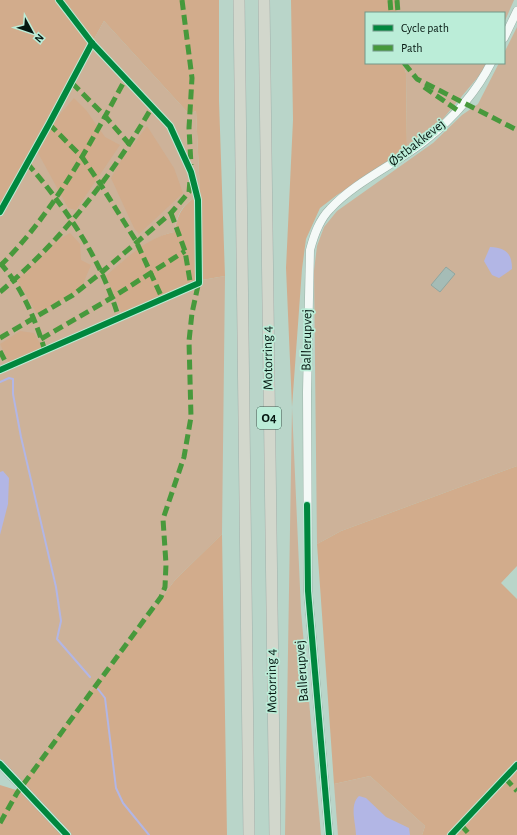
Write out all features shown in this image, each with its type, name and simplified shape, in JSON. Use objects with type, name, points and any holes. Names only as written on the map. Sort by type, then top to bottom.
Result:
[{"type":"highway","name":"Motorring 4","points":[[239,0],[249,835]]},
{"type":"highway","name":"Motorring 4","points":[[264,0],[274,835]]},
{"type":"street","points":[[505,36],[517,11]]},
{"type":"street","name":"Østbakkevej","points":[[329,209],[355,188],[425,141],[439,129],[476,87],[490,64]]},
{"type":"street","name":"Ballerupvej","points":[[329,209],[316,230],[310,250],[308,309],[307,505],[308,591],[329,835]]},
{"type":"street","points":[[0,764],[67,835]]},
{"type":"shaded area","points":[[0,0],[219,0],[219,101],[225,276],[202,280],[123,316],[106,276],[129,256],[146,244],[174,232],[182,210],[189,202],[200,194],[196,111],[189,114],[104,21],[0,209]]},
{"type":"shaded area","points":[[291,0],[396,0],[397,12],[365,12],[365,64],[402,64],[406,73],[407,150],[337,195],[320,208],[306,239],[302,269],[292,407],[286,268],[293,120]]},
{"type":"shaded area","points":[[396,0],[514,0],[505,21],[505,12],[397,12]]},
{"type":"shaded area","points":[[104,21],[189,114],[196,111],[200,194],[189,202],[179,214],[174,232],[153,240],[121,263],[123,316],[202,280],[225,276],[222,534],[175,580],[22,782],[0,759],[0,209]]},
{"type":"shaded area","points":[[517,27],[517,466],[341,531],[317,544],[314,271],[317,246],[324,227],[337,211],[433,143],[462,115],[478,104],[498,64],[505,64],[505,51]]},
{"type":"shaded area","points":[[402,64],[486,64],[483,71],[436,127],[407,150],[406,73]]},
{"type":"shaded area","points":[[74,98],[86,110],[105,137],[120,145],[76,210],[68,208],[37,151],[43,134]]},
{"type":"shaded area","points":[[147,126],[174,168],[183,193],[139,234],[134,228],[111,178],[120,162]]},
{"type":"shaded area","points":[[70,233],[80,244],[81,260],[91,265],[83,284],[72,295],[37,314],[17,280],[56,241]]},
{"type":"shaded area","points":[[20,331],[34,333],[42,347],[34,354],[9,363],[0,344]]},
{"type":"shaded area","points":[[292,407],[301,611],[321,835],[285,835]]},
{"type":"shaded area","points":[[517,466],[517,566],[501,583],[517,599],[517,835],[422,835],[425,826],[370,776],[334,784],[317,544],[341,531]]},
{"type":"shaded area","points":[[222,534],[227,835],[0,835],[0,785],[16,790],[175,580]]},
{"type":"shaded area","points":[[370,776],[425,826],[422,835],[338,835],[334,784]]},
{"type":"water","points":[[490,247],[504,250],[511,259],[512,269],[499,278],[492,275],[484,261]]},
{"type":"water","points":[[3,471],[9,478],[8,504],[0,535],[0,472]]},
{"type":"water","points":[[359,796],[366,798],[386,817],[409,828],[410,835],[356,835],[354,804]]},
{"type":"building","points":[[446,267],[455,274],[440,292],[431,285]]},
{"type":"waterway","points":[[0,382],[9,378],[13,379],[13,394],[21,437],[56,587],[61,621],[57,639],[90,677]]},
{"type":"waterway","points":[[98,689],[105,698],[116,788],[123,803],[149,835]]},
{"type":"marked path","points":[[182,0],[192,78],[189,128],[191,165]]},
{"type":"marked path","points":[[390,0],[391,12]]},
{"type":"marked path","points":[[397,0],[398,12]]},
{"type":"marked path","points":[[405,64],[417,79],[517,130]]},
{"type":"marked path","points":[[0,266],[37,224],[54,201],[85,153],[126,78]]},
{"type":"marked path","points":[[72,83],[105,116],[130,145]]},
{"type":"marked path","points":[[424,87],[457,110]]},
{"type":"marked path","points":[[0,292],[44,251],[84,206],[120,158],[152,107]]},
{"type":"marked path","points":[[49,124],[82,157],[101,185],[136,241],[163,300]]},
{"type":"marked path","points":[[27,163],[56,198],[82,236],[103,276],[119,319]]},
{"type":"marked path","points":[[0,338],[73,295],[102,272],[171,213],[189,192],[190,180]]},
{"type":"marked path","points":[[171,213],[185,251],[191,287]]},
{"type":"marked path","points":[[41,339],[113,297],[185,251]]},
{"type":"marked path","points":[[0,263],[22,293],[45,351]]},
{"type":"marked path","points":[[0,823],[17,793],[161,597],[165,587],[166,564],[163,519],[184,457],[191,417],[189,341],[192,313],[199,281]]},
{"type":"marked path","points":[[0,351],[8,367]]},
{"type":"marked path","points":[[505,778],[517,791]]},
{"type":"marked path","points":[[461,825],[470,835]]},
{"type":"cycle path","points":[[0,370],[199,283],[198,200],[191,172],[170,126],[92,43],[59,0]]},
{"type":"cycle path","points":[[0,212],[92,43]]},
{"type":"cycle path","points":[[307,505],[308,591],[329,835]]},
{"type":"cycle path","points":[[0,764],[67,835]]},
{"type":"cycle path","points":[[451,835],[517,765]]}]
